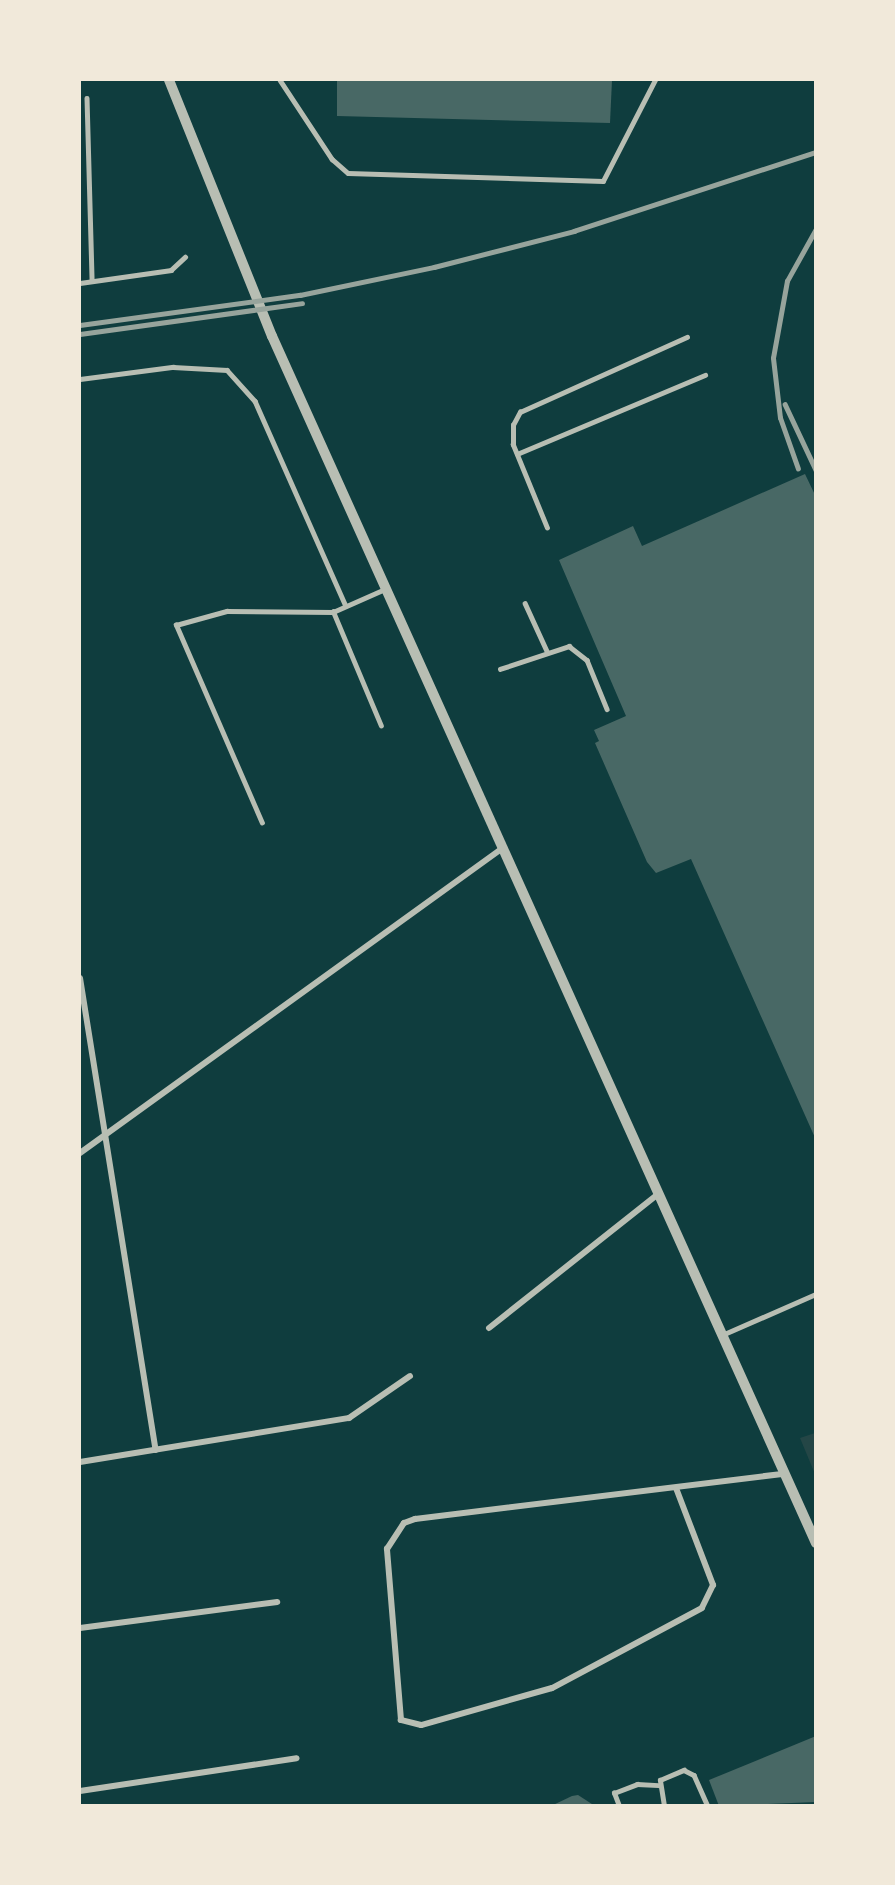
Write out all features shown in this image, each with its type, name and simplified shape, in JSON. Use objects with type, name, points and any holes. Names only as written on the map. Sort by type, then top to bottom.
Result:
[{"type":"street","points":[[169,80],[272,336],[500,850],[816,1543]]},
{"type":"street","points":[[80,1153],[500,850]]},
{"type":"street","points":[[80,978],[107,1132],[156,1450]]},
{"type":"street","points":[[489,1328],[657,1195]]},
{"type":"street","points":[[80,1462],[349,1418],[410,1376]]},
{"type":"street","points":[[676,1488],[713,1585],[702,1608],[552,1688],[421,1725],[401,1720],[387,1561],[396,1529],[415,1519],[784,1474]]},
{"type":"street","points":[[80,1628],[277,1602]]},
{"type":"street","points":[[80,1791],[297,1758]]},
{"type":"lane","points":[[280,80],[332,159],[348,173],[603,181],[655,80]]},
{"type":"lane","points":[[87,98],[92,281]]},
{"type":"lane","points":[[80,283],[171,270],[185,257]]},
{"type":"lane","points":[[547,528],[517,454],[513,425],[520,412],[687,337]]},
{"type":"lane","points":[[80,379],[172,367],[227,370],[255,401],[346,606]]},
{"type":"lane","points":[[517,454],[705,375]]},
{"type":"lane","points":[[262,823],[176,625],[227,611],[333,612],[385,589]]},
{"type":"lane","points":[[525,603],[547,651]]},
{"type":"lane","points":[[333,612],[381,726]]},
{"type":"lane","points":[[501,669],[547,651],[569,646],[580,652],[607,709]]},
{"type":"lane","points":[[720,1336],[816,1294]]},
{"type":"lane","points":[[619,1806],[614,1793],[637,1784],[658,1785],[684,1770],[694,1775],[708,1806]]},
{"type":"lane","points":[[658,1785],[664,1806]]},
{"type":"shaded area","points":[[816,1433],[815,1474],[800,1438]]},
{"type":"building","points":[[337,80],[612,80],[610,123],[337,116]]},
{"type":"building","points":[[805,474],[816,497],[816,1140],[691,859],[656,873],[647,862],[595,743],[599,741],[594,730],[626,716],[559,560],[633,526],[642,546]]},
{"type":"building","points":[[816,1736],[816,1802],[719,1806],[709,1780]]},
{"type":"building","points":[[578,1795],[595,1806],[551,1806],[572,1796]]},
{"type":"railway","points":[[80,325],[300,295],[434,267],[574,231],[816,152]]},
{"type":"railway","points":[[798,469],[780,418],[773,358],[787,281],[816,229]]},
{"type":"railway","points":[[80,334],[302,303]]},
{"type":"railway","points":[[785,404],[816,470]]}]
